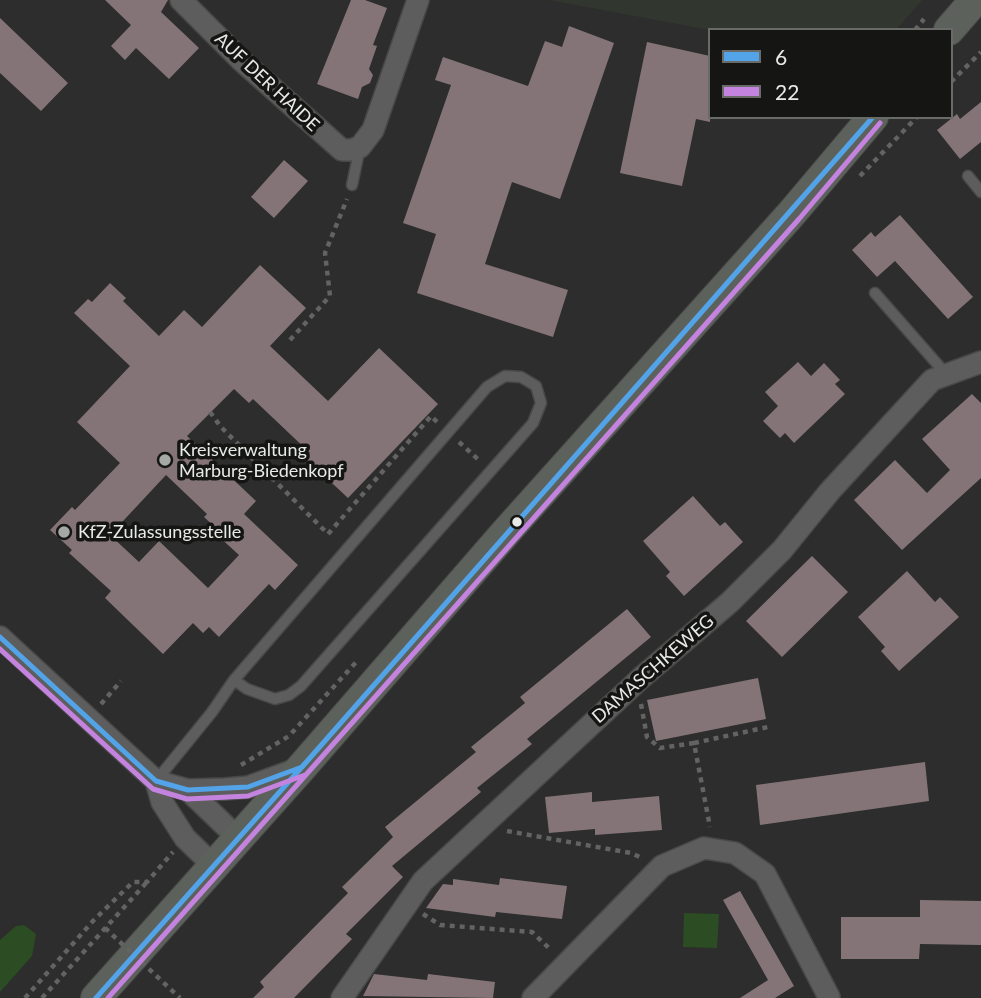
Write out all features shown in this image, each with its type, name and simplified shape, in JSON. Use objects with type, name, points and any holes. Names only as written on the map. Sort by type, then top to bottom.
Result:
[{"type":"main road","points":[[950,28],[975,0]]},
{"type":"main road","points":[[96,998],[871,119]]},
{"type":"street","name":"AUF DER HAIDE","points":[[181,0],[242,61],[342,150],[360,147]]},
{"type":"street","points":[[360,147],[373,130],[418,0]]},
{"type":"street","name":"DAMASCHKEWEG","points":[[342,998],[423,881],[478,826],[748,585],[782,550],[883,430],[932,380],[981,362]]},
{"type":"street","points":[[4,648],[90,718],[156,780],[188,790],[248,787],[302,767]]},
{"type":"street","points":[[156,780],[162,802],[186,838],[214,866]]},
{"type":"street","points":[[188,790],[238,838]]},
{"type":"street","points":[[533,998],[662,866],[704,848],[735,853],[765,874],[832,998]]},
{"type":"lane","points":[[352,185],[359,162],[360,147]]},
{"type":"lane","points":[[968,176],[981,192]]},
{"type":"lane","points":[[875,293],[946,374]]},
{"type":"lane","points":[[156,780],[212,712],[234,680],[487,387],[505,376],[521,377],[536,386],[541,402],[533,423],[301,686],[289,695],[275,699],[247,689],[234,680]]},
{"type":"path","points":[[953,80],[981,52]]},
{"type":"path","points":[[290,340],[330,296],[325,253],[352,185]]},
{"type":"path","points":[[210,412],[221,427],[328,534],[431,416],[490,470]]},
{"type":"path","points":[[641,678],[648,684],[641,702],[647,737],[660,748],[768,727]]},
{"type":"path","points":[[90,718],[121,681]]},
{"type":"path","points":[[694,743],[710,826],[709,849]]},
{"type":"path","points":[[478,826],[631,853],[662,866]]},
{"type":"path","points":[[42,998],[147,882]]},
{"type":"path","points":[[406,904],[440,925],[531,932],[567,964]]},
{"type":"path","points":[[105,928],[180,998]]},
{"type":"shaded area","points":[[549,0],[922,0],[898,28],[708,30]]},
{"type":"green space","points":[[684,913],[719,914],[717,948],[683,947]]},
{"type":"green space","points":[[24,925],[36,934],[32,956],[0,992],[0,940],[16,926]]},
{"type":"building","points":[[105,0],[168,0],[161,12],[199,48],[169,79],[136,48],[125,60],[111,46],[131,25]]},
{"type":"building","points":[[351,0],[365,0],[387,8],[373,45],[377,46],[369,69],[373,75],[370,83],[362,87],[358,99],[317,84]]},
{"type":"building","points":[[0,18],[68,83],[41,111],[0,73]]},
{"type":"building","points":[[569,26],[614,43],[560,199],[512,182],[485,264],[568,290],[553,337],[417,293],[436,234],[403,223],[451,85],[435,80],[443,57],[528,86],[545,41],[562,47]]},
{"type":"building","points":[[647,42],[708,56],[710,122],[696,119],[682,186],[620,173]]},
{"type":"building","points":[[981,102],[981,142],[960,159],[937,130],[957,114],[960,119]]},
{"type":"building","points":[[284,160],[308,181],[274,218],[251,197]]},
{"type":"building","points":[[900,215],[973,297],[948,319],[895,261],[877,277],[852,250],[871,232],[875,237]]},
{"type":"building","name":"Kreisverwaltung Marburg-Biedenkopf","points":[[260,265],[306,308],[270,346],[328,401],[379,348],[438,404],[348,498],[305,458],[310,453],[253,399],[249,403],[234,389],[187,436],[256,501],[244,514],[298,565],[275,590],[269,584],[219,637],[209,627],[203,633],[193,623],[163,654],[105,598],[111,591],[69,553],[72,550],[50,530],[72,507],[75,510],[120,463],[77,422],[130,366],[74,313],[88,299],[92,302],[110,283],[126,298],[123,301],[159,336],[184,310],[202,327]],"holes":[[[166,475],[207,514],[204,517],[219,531],[216,534],[239,555],[208,588],[159,541],[139,562],[110,535]]]},
{"type":"building","points":[[798,362],[811,376],[824,363],[840,380],[835,384],[845,394],[794,443],[785,433],[780,438],[763,421],[778,406],[765,392]]},
{"type":"building","points":[[972,394],[981,403],[981,478],[902,550],[854,500],[895,460],[927,493],[950,470],[922,439]]},
{"type":"building","points":[[693,496],[720,526],[725,522],[743,542],[684,596],[666,576],[670,572],[643,541]]},
{"type":"building","points":[[812,556],[848,592],[782,657],[746,621]]},
{"type":"building","points":[[907,571],[935,602],[940,597],[959,617],[899,671],[881,651],[885,647],[858,617]]},
{"type":"building","points":[[627,609],[651,637],[527,739],[532,744],[477,788],[481,792],[392,866],[403,877],[346,934],[352,939],[294,998],[253,998],[264,987],[260,982],[348,893],[342,887],[393,837],[385,827],[476,752],[471,747],[525,703],[520,697]]},
{"type":"building","points":[[758,678],[766,719],[656,741],[647,700]]},
{"type":"building","points":[[925,762],[929,801],[760,825],[756,785]]},
{"type":"building","points":[[592,792],[592,802],[659,796],[662,830],[595,835],[595,829],[549,833],[545,797]]},
{"type":"building","points":[[500,878],[567,886],[562,919],[496,912],[495,917],[426,908],[443,884],[453,885],[453,879],[499,885]]},
{"type":"building","points":[[740,891],[794,986],[775,998],[740,998],[768,980],[723,900]]},
{"type":"building","points":[[920,900],[981,901],[981,945],[920,944],[919,959],[841,959],[841,917],[920,917]]},
{"type":"building","points":[[374,974],[427,980],[428,974],[495,982],[493,998],[363,996]]},
{"type":"transit line","name":"6","points":[[0,637],[156,781],[188,790],[248,787],[302,767],[871,119]]},
{"type":"transit line","name":"22","points":[[108,998],[799,219],[880,123]]},
{"type":"transit line","name":"22","points":[[0,649],[153,789],[187,799],[248,796],[305,775]]},
{"type":"transit line","name":"6","points":[[96,998],[309,759]]},
{"type":"place","name":"Kreisverwaltung Marburg-Biedenkopf","points":[[165,460]]},
{"type":"place","name":"KfZ-Zulassungsstelle","points":[[64,532]]}]
